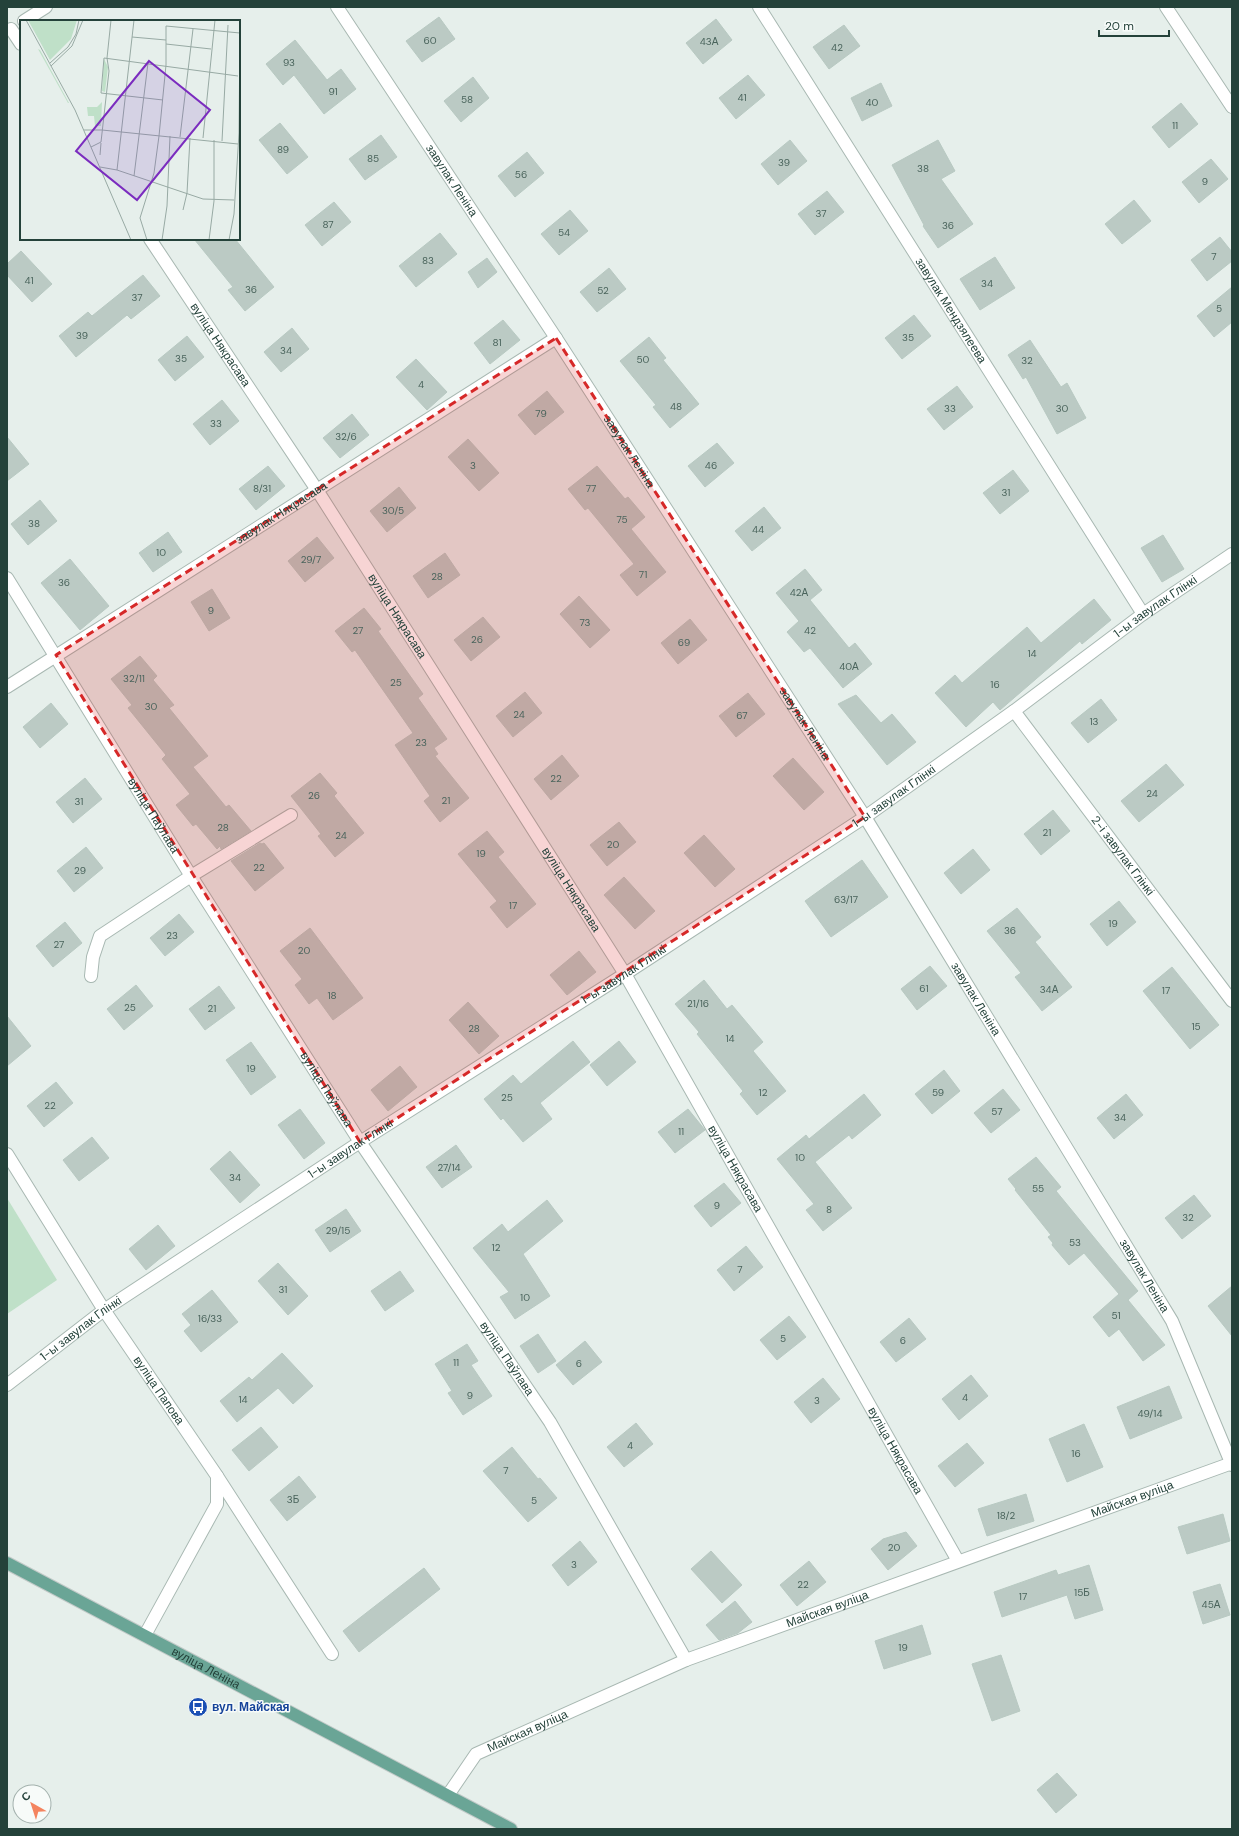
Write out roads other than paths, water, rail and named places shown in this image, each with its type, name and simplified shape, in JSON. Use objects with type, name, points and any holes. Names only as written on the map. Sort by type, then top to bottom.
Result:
[{"type":"main road","name":"вуліца Леніна","points":[[7,1562],[511,1829]]},
{"type":"street","points":[[26,20],[46,7]]},
{"type":"street","name":"завулак Леніна","points":[[337,7],[556,338],[865,817],[1172,1321],[1232,1464]]},
{"type":"street","name":"завулак Мендзялеева","points":[[759,7],[1143,614]]},
{"type":"street","points":[[1166,7],[1232,107]]},
{"type":"street","points":[[13,28],[20,42]]},
{"type":"street","name":"вуліца Някрасава","points":[[151,240],[317,490],[624,974],[958,1561]]},
{"type":"street","name":"завулак Някрасава","points":[[7,688],[56,655],[556,338]]},
{"type":"street","name":"1-ы завулак Глінкі","points":[[7,1385],[104,1310],[360,1142],[624,974],[865,817],[1014,711],[1143,614],[1232,554]]},
{"type":"street","name":"вуліца Паўлава","points":[[7,578],[56,655],[191,876],[360,1142],[550,1422],[686,1660]]},
{"type":"street","name":"2-і завулак Глінкі","points":[[1014,711],[1232,1001]]},
{"type":"street","points":[[91,976],[93,957],[100,936],[191,876],[291,815]]},
{"type":"street","name":"вуліца Папова","points":[[7,1154],[104,1310],[217,1476],[332,1654]]},
{"type":"street","name":"Майская вуліца","points":[[448,1795],[476,1754],[686,1660],[958,1561],[1232,1464]]},
{"type":"street","points":[[145,1635],[217,1504],[217,1476]]},
{"type":"place","name":"вул. Майская","points":[[198,1707]]}]
